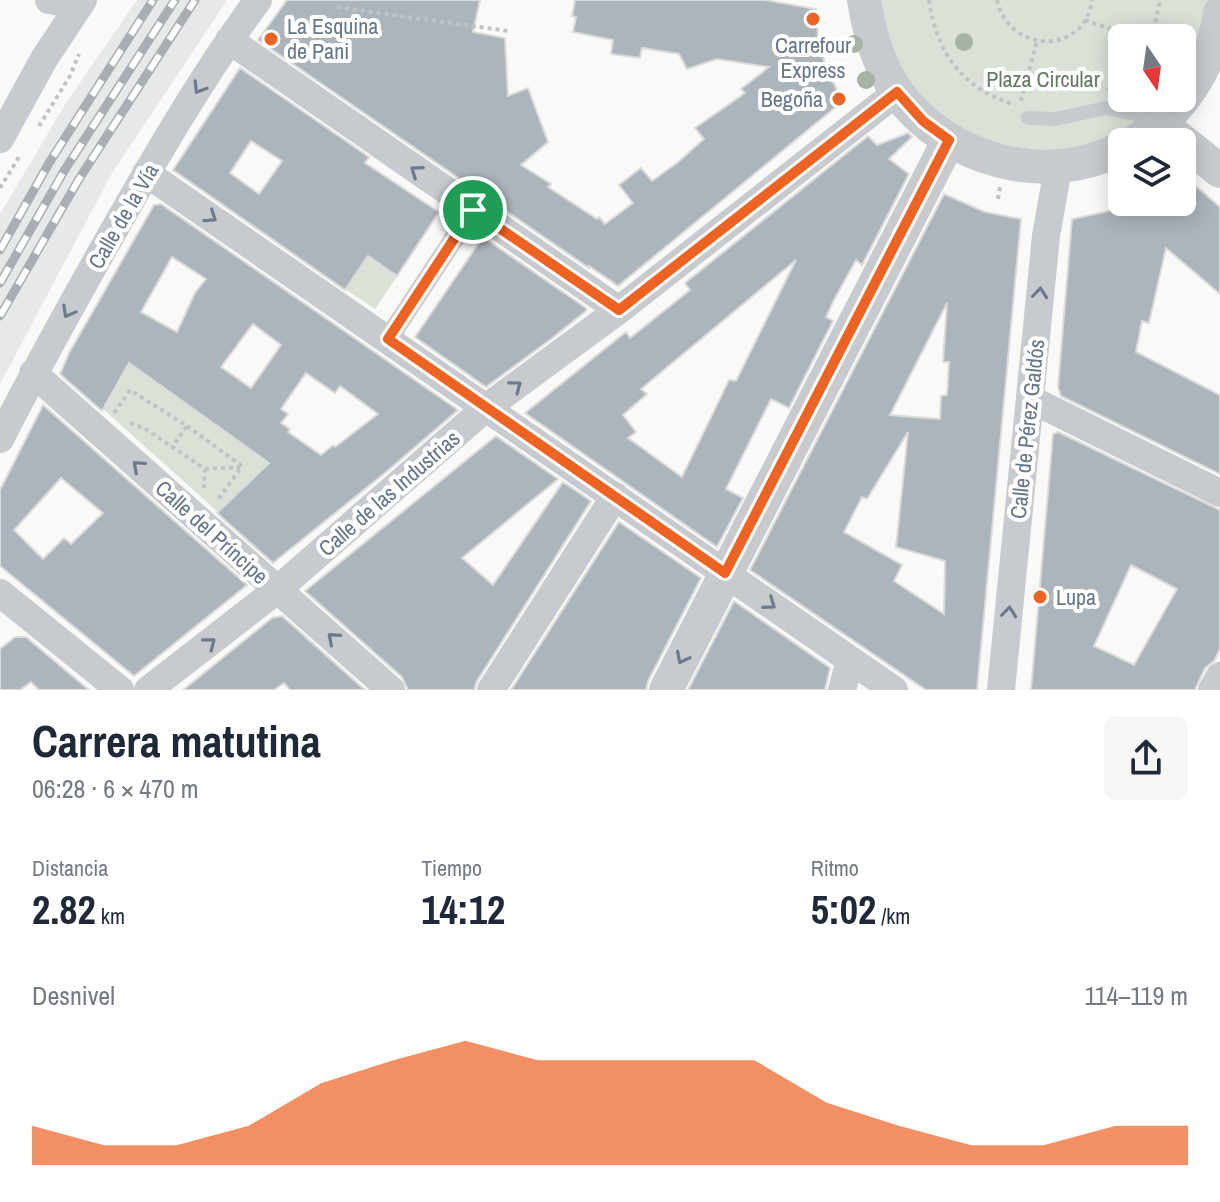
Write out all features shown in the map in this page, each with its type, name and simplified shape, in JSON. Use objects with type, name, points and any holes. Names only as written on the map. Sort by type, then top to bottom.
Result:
[{"type":"street","points":[[0,139],[44,59],[81,3],[49,0]]},
{"type":"street","name":"Calle de la Vía","points":[[0,439],[33,373],[146,173],[229,40],[258,0]]},
{"type":"street","points":[[864,0],[879,59],[897,92],[923,121],[949,140],[988,158],[1026,167],[1058,168],[1108,153]]},
{"type":"street","points":[[1152,128],[1187,94],[1199,75],[1219,24]]},
{"type":"street","points":[[229,40],[619,310]]},
{"type":"street","name":"Calle de las Industrias","points":[[148,690],[277,590],[487,407],[619,310],[897,92]]},
{"type":"street","points":[[666,690],[949,140]]},
{"type":"street","points":[[1196,159],[1220,171]]},
{"type":"street","name":"Calle de Pérez Galdós","points":[[1001,690],[1046,236],[1058,168]]},
{"type":"street","points":[[146,173],[894,690]]},
{"type":"street","points":[[388,339],[473,210]]},
{"type":"street","name":"Calle del Príncipe","points":[[33,373],[391,690]]},
{"type":"street","points":[[1030,399],[1220,493]]},
{"type":"street","points":[[491,690],[615,496]]},
{"type":"street","points":[[0,593],[120,690]]},
{"type":"street","points":[[842,690],[850,660]]},
{"type":"street","points":[[1212,690],[1220,676]]},
{"type":"lane","points":[[1024,113],[1055,119],[1106,108],[1154,118],[1149,128]]},
{"type":"path","points":[[929,0],[933,27],[946,57],[968,81],[1024,113]]},
{"type":"path","points":[[997,0],[1008,26],[1021,36],[1051,42],[1064,38],[1085,20],[1092,0]]},
{"type":"path","points":[[1155,24],[1160,0]]},
{"type":"path","points":[[337,7],[508,31]]},
{"type":"path","points":[[1085,20],[1108,28]]},
{"type":"path","points":[[1102,94],[1108,90]]},
{"type":"path","points":[[111,417],[130,390],[242,466]]},
{"type":"path","points":[[172,447],[187,426]]},
{"type":"path","points":[[202,523],[242,466]]},
{"type":"path","points":[[205,469],[242,466]]},
{"type":"shaded area","points":[[137,0],[227,0],[112,173],[0,384],[0,214],[66,103]]},
{"type":"green space","name":"Plaza Circular","points":[[874,0],[1213,0],[1196,48],[1196,24],[1108,24],[1108,112],[1159,112],[1134,128],[1108,128],[1108,141],[1084,153],[983,148],[904,87]]},
{"type":"green space","points":[[368,256],[397,276],[375,309],[345,289]]},
{"type":"green space","points":[[128,363],[269,463],[218,512],[103,409]]},
{"type":"building","points":[[287,0],[480,0],[473,32],[505,38],[508,96],[528,88],[548,142],[521,165],[551,184],[548,187],[597,219],[599,217],[605,224],[633,203],[619,185],[641,168],[652,181],[677,163],[704,139],[695,128],[745,93],[741,89],[769,67],[717,59],[687,69],[679,54],[642,48],[640,58],[611,54],[613,40],[573,32],[575,0],[765,0],[816,9],[818,37],[826,68],[843,101],[618,286],[258,40]]},
{"type":"building","points":[[240,68],[369,157],[365,163],[439,212],[397,276],[368,256],[345,290],[173,170]],"holes":[[[251,141],[282,161],[259,194],[230,173]]]},
{"type":"building","points":[[908,133],[912,137],[889,159],[909,174],[862,265],[856,260],[834,300],[826,317],[833,321],[789,408],[771,399],[726,489],[743,498],[717,547],[525,413],[626,332],[630,338],[690,290],[685,283],[868,136],[877,145]],"holes":[[[796,260],[736,381],[729,380],[682,477],[628,438],[636,432],[623,415],[647,394],[641,389]]]},
{"type":"building","points":[[1196,186],[1220,207],[1220,294],[1166,248],[1149,323],[1142,321],[1136,352],[1220,395],[1220,474],[1061,396],[1058,387],[1072,219],[1108,211],[1108,216],[1196,216]]},
{"type":"building","points":[[944,194],[985,212],[1021,219],[977,690],[926,690],[750,570]],"holes":[[[947,303],[943,362],[949,362],[947,395],[941,396],[940,419],[890,415]],[[908,432],[896,547],[945,561],[944,614],[894,581],[902,565],[844,532],[862,497],[867,499]]]},
{"type":"building","points":[[161,204],[458,410],[273,563],[217,513],[269,463],[129,363],[102,411],[60,374],[154,205]],"holes":[[[172,257],[206,279],[195,293],[177,332],[141,312]],[[253,324],[281,345],[251,388],[221,367]],[[306,373],[335,393],[340,386],[378,414],[321,455],[288,432],[290,429],[281,423],[288,414],[281,409]]]},
{"type":"building","points":[[483,237],[586,308],[551,339],[486,387],[415,337]]},
{"type":"building","points":[[43,405],[247,585],[134,676],[0,566],[0,490]],"holes":[[[61,478],[103,513],[71,544],[64,538],[43,559],[14,530]]]},
{"type":"building","points":[[1058,432],[1220,510],[1220,649],[1214,661],[1205,668],[1195,690],[1031,690],[1053,434]],"holes":[[[1131,565],[1177,589],[1134,665],[1094,646]]]},
{"type":"building","points":[[496,436],[558,479],[462,558],[493,585],[563,482],[591,501],[474,690],[408,690],[402,677],[305,591]]},
{"type":"building","points":[[619,522],[701,578],[646,690],[511,690]]},
{"type":"building","points":[[734,601],[830,668],[825,690],[688,690]]},
{"type":"building","points":[[282,616],[365,690],[290,690],[284,683],[274,690],[183,690],[272,618]]},
{"type":"building","points":[[15,637],[26,637],[89,690],[39,690],[31,682],[20,690],[0,690],[0,649]]},
{"type":"railway","points":[[0,250],[49,163],[153,0]]},
{"type":"railway","points":[[0,283],[64,171],[175,0]]},
{"type":"railway","points":[[0,316],[79,179],[195,0]]},
{"type":"place","name":"Carrefour Express","points":[[813,19]]},
{"type":"place","name":"La Esquina de Pani","points":[[271,39]]},
{"type":"place","name":"Begoña","points":[[839,99]]},
{"type":"place","name":"Lupa","points":[[1040,597]]},
{"type":"route","points":[[897,92],[923,121],[949,140],[725,573],[388,339],[473,210],[619,310],[897,92]]}]
